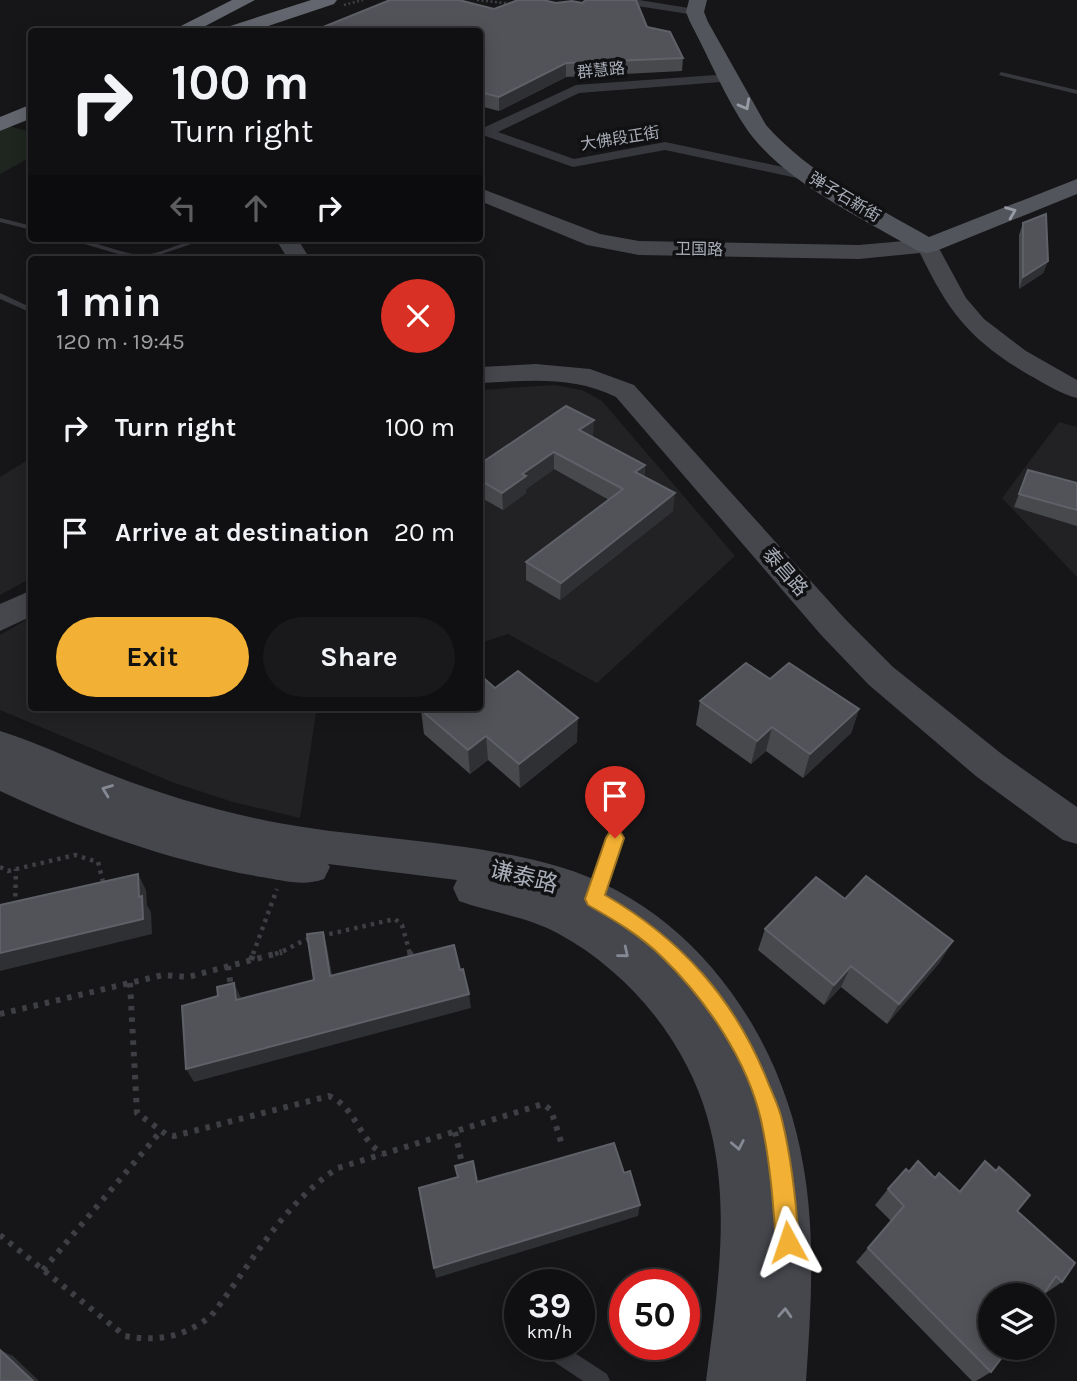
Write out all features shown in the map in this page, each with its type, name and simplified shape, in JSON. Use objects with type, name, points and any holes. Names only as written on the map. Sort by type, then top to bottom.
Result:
[{"type":"highway","points":[[190,28],[235,0]]},
{"type":"highway","points":[[191,28],[246,0]]},
{"type":"highway","points":[[193,28],[270,0]]},
{"type":"highway","points":[[242,28],[328,0]]},
{"type":"highway","points":[[0,112],[28,100]]},
{"type":"highway","points":[[0,125],[28,112]]},
{"type":"main road","name":"弹子石新街","points":[[697,6],[730,78],[757,128],[788,160],[811,177],[927,246]]},
{"type":"main road","points":[[927,246],[1077,186]]},
{"type":"main road","points":[[883,220],[922,230],[977,226]]},
{"type":"street","points":[[618,0],[697,6]]},
{"type":"street","name":"群慧路","points":[[483,131],[576,89],[730,78]]},
{"type":"street","name":"大佛段正街","points":[[483,131],[573,163],[665,146],[811,177]]},
{"type":"street","name":"卫国路","points":[[483,195],[595,240],[617,245],[849,252],[927,246]]},
{"type":"street","points":[[927,246],[965,313],[1009,350],[1045,374],[1077,390]]},
{"type":"street","name":"泰昌路","points":[[483,375],[579,373],[596,376],[625,391],[834,628],[881,676],[981,758],[1077,828]]},
{"type":"street","points":[[0,619],[28,603]]},
{"type":"street","name":"谦泰路","points":[[0,744],[105,790],[181,817],[273,838],[486,867],[565,886],[617,946],[644,969],[677,1007],[709,1058],[732,1115],[743,1169],[746,1241],[733,1381]]},
{"type":"street","name":"谦泰路","points":[[0,774],[81,810],[164,838],[264,861],[478,888],[517,899],[632,921],[668,950],[706,991],[745,1050],[771,1117],[782,1175],[788,1242],[779,1381]]},
{"type":"lane","points":[[1001,74],[1077,92]]},
{"type":"lane","points":[[0,219],[28,227]]},
{"type":"lane","points":[[82,242],[131,256]]},
{"type":"lane","points":[[150,256],[193,242]]},
{"type":"lane","points":[[0,296],[28,309]]},
{"type":"lane","points":[[589,913],[615,838]]},
{"type":"lane","points":[[569,1360],[600,1381]]},
{"type":"path","points":[[477,0],[522,5]]},
{"type":"path","points":[[0,867],[16,869],[80,855],[98,862],[104,886]]},
{"type":"path","points":[[15,906],[16,869]]},
{"type":"path","points":[[250,961],[273,900]]},
{"type":"path","points":[[0,1014],[163,975],[188,977],[291,950],[303,940],[395,919],[402,925],[411,956]]},
{"type":"path","points":[[314,937],[317,951]]},
{"type":"path","points":[[228,966],[232,1000]]},
{"type":"path","points":[[130,983],[137,1113],[161,1131],[174,1136],[329,1096],[348,1105],[366,1143],[384,1154]]},
{"type":"path","points":[[0,1235],[124,1336],[148,1340],[178,1336],[196,1328],[211,1316],[309,1188],[338,1168],[543,1104],[551,1110],[563,1148]]},
{"type":"path","points":[[43,1270],[161,1131]]},
{"type":"path","points":[[454,1132],[465,1176]]},
{"type":"shaded area","points":[[0,124],[28,131],[28,159],[0,174]]},
{"type":"shaded area","points":[[554,385],[582,390],[602,401],[735,556],[597,683],[508,634],[483,642],[483,390]]},
{"type":"shaded area","points":[[1059,422],[1077,427],[1077,577],[1002,498]]},
{"type":"shaded area","points":[[28,460],[28,580],[0,595],[0,477]]},
{"type":"shaded area","points":[[28,619],[28,711],[316,711],[300,818],[233,802],[172,782],[0,710],[0,635]]},
{"type":"building","points":[[390,0],[459,0],[494,9],[518,0],[582,3],[586,0],[636,0],[647,27],[670,32],[683,58],[566,63],[499,97],[483,93],[483,28],[321,28]]},
{"type":"building","points":[[1046,214],[1048,261],[1023,277],[1023,223]]},
{"type":"building","points":[[566,406],[594,420],[579,430],[645,465],[635,472],[675,493],[561,583],[526,562],[623,489],[554,452],[522,474],[526,476],[502,493],[483,482],[483,462]]},
{"type":"building","points":[[1028,470],[1077,483],[1077,510],[1019,494]]},
{"type":"building","points":[[746,663],[770,679],[789,663],[859,709],[810,754],[772,727],[757,741],[700,701]]},
{"type":"building","points":[[518,671],[578,718],[519,764],[486,736],[468,750],[422,711],[483,711],[483,678],[495,688]]},
{"type":"building","points":[[138,874],[143,919],[0,953],[0,905]]},
{"type":"building","points":[[866,876],[953,941],[899,1004],[851,966],[834,985],[765,929],[816,877],[845,899]]},
{"type":"building","points":[[323,932],[330,976],[454,945],[469,994],[186,1069],[182,1006],[218,996],[217,987],[234,983],[236,1000],[314,980],[307,934]]},
{"type":"building","points":[[614,1143],[624,1173],[630,1171],[640,1205],[434,1268],[419,1188],[458,1177],[455,1166],[473,1161],[477,1182]]},
{"type":"building","points":[[918,1161],[935,1178],[939,1173],[960,1192],[985,1161],[996,1171],[999,1167],[1030,1195],[1017,1211],[1075,1263],[1062,1282],[1056,1276],[1051,1283],[978,1283],[978,1359],[868,1248],[904,1206],[888,1189],[906,1169],[909,1172]]},
{"type":"building","points":[[0,1350],[33,1381],[0,1381]]},
{"type":"building","points":[[979,1360],[1000,1360],[991,1372]]},
{"type":"route","points":[[615,838],[594,899],[632,921],[668,950],[706,991],[745,1050],[771,1117],[782,1175],[788,1242]]}]
